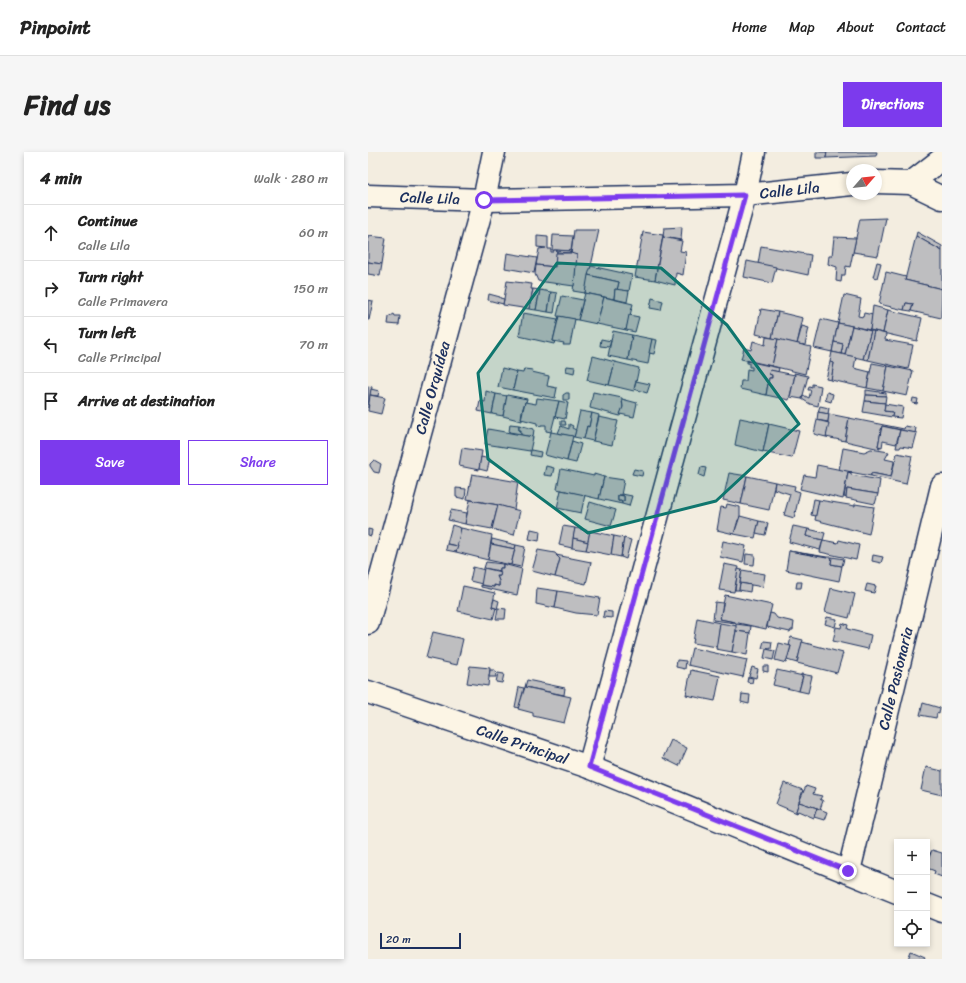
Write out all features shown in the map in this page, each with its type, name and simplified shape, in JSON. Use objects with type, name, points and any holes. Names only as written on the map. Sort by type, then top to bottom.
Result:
[{"type":"street","name":"Calle Orquídea","points":[[368,623],[484,200],[494,152]]},
{"type":"street","points":[[589,767],[745,195],[754,152]]},
{"type":"street","points":[[911,183],[942,159]]},
{"type":"street","points":[[882,182],[911,183],[942,198]]},
{"type":"street","name":"Calle Lila","points":[[368,196],[484,200],[745,195],[846,185]]},
{"type":"street","name":"Calle Pasionaria","points":[[848,871],[942,486]]},
{"type":"street","name":"Calle Principal","points":[[368,692],[589,767],[894,891]]},
{"type":"street","points":[[930,906],[942,911]]},
{"type":"highlighted area","points":[[557,263],[661,268],[727,325],[799,424],[716,501],[588,533],[488,459],[478,373]]},
{"type":"building","points":[[816,152],[827,152],[826,158],[816,158]]},
{"type":"building","points":[[827,152],[877,152],[876,156],[826,158]]},
{"type":"building","points":[[886,218],[878,256],[853,252],[860,219]]},
{"type":"building","points":[[682,227],[681,240],[663,237],[664,228]]},
{"type":"building","points":[[574,230],[599,230],[585,293],[573,291],[577,255],[571,254]]},
{"type":"building","points":[[643,232],[663,235],[655,280],[635,277]]},
{"type":"building","points":[[917,232],[942,246],[942,251],[916,236]]},
{"type":"building","points":[[553,235],[573,236],[571,251],[552,250]]},
{"type":"building","points":[[368,236],[386,238],[382,264],[368,262]]},
{"type":"building","points":[[537,236],[548,237],[548,249],[551,249],[551,252],[557,250],[555,267],[536,265],[539,249],[546,248],[537,247]]},
{"type":"building","points":[[916,236],[942,251],[942,289],[905,280]]},
{"type":"building","points":[[663,237],[682,241],[680,251],[686,252],[683,275],[676,273],[675,285],[655,280]]},
{"type":"building","points":[[834,237],[856,238],[850,267],[846,266],[845,275],[842,275],[841,282],[836,281],[837,267],[828,264],[829,256],[832,256]]},
{"type":"building","points":[[761,246],[811,255],[808,275],[758,264]]},
{"type":"building","points":[[557,250],[571,251],[571,253],[557,252]]},
{"type":"building","points":[[507,253],[537,258],[534,273],[505,268]]},
{"type":"building","points":[[556,253],[571,253],[577,255],[574,286],[538,281],[535,274],[536,265],[555,267]]},
{"type":"building","points":[[747,261],[776,267],[772,283],[744,277]]},
{"type":"building","points":[[368,262],[382,264],[380,276],[368,274]]},
{"type":"building","points":[[877,262],[881,263],[877,278],[873,277]]},
{"type":"building","points":[[591,266],[632,275],[629,291],[617,290],[619,282],[588,275]]},
{"type":"building","points":[[886,272],[906,277],[905,280],[942,289],[941,318],[911,311],[913,304],[906,303],[904,310],[879,304]]},
{"type":"building","points":[[588,275],[619,282],[617,290],[615,289],[614,299],[585,293]]},
{"type":"building","points":[[507,281],[532,284],[531,289],[533,289],[529,309],[503,305]]},
{"type":"building","points":[[533,289],[540,290],[536,310],[529,309]]},
{"type":"building","points":[[615,289],[629,291],[627,302],[614,299]]},
{"type":"building","points":[[540,290],[551,292],[548,312],[536,310]]},
{"type":"building","points":[[551,292],[557,293],[554,313],[548,312]]},
{"type":"building","points":[[585,293],[604,297],[597,324],[578,320]]},
{"type":"building","points":[[489,294],[504,299],[503,304],[488,300]]},
{"type":"building","points":[[844,295],[861,299],[858,316],[863,317],[864,313],[873,315],[870,330],[838,323]]},
{"type":"building","points":[[562,296],[583,300],[578,320],[557,316]]},
{"type":"building","points":[[604,297],[633,304],[626,330],[597,324]]},
{"type":"building","points":[[652,298],[663,301],[661,310],[650,308]]},
{"type":"building","points":[[368,300],[373,301],[369,320],[368,320]]},
{"type":"building","points":[[906,303],[913,304],[911,311],[904,310]]},
{"type":"building","points":[[873,306],[888,310],[883,333],[870,330]]},
{"type":"building","points":[[761,309],[778,312],[772,338],[756,334]]},
{"type":"building","points":[[888,310],[922,318],[917,341],[883,333]]},
{"type":"building","points":[[778,312],[803,318],[797,344],[772,338]]},
{"type":"building","points":[[523,313],[558,319],[553,341],[555,341],[554,344],[519,336]]},
{"type":"building","points":[[394,314],[395,316],[400,316],[399,325],[388,324],[389,317]]},
{"type":"building","points":[[629,315],[639,317],[635,332],[626,330]]},
{"type":"building","points":[[559,316],[575,319],[570,345],[563,345],[564,343],[553,341]]},
{"type":"building","points":[[821,319],[838,323],[832,352],[814,348]]},
{"type":"building","points":[[838,323],[852,326],[845,355],[841,354],[843,344],[834,342]]},
{"type":"building","points":[[802,326],[809,328],[805,345],[797,344]]},
{"type":"building","points":[[852,326],[871,331],[863,359],[845,355]]},
{"type":"building","points":[[613,331],[632,335],[628,360],[608,356]]},
{"type":"building","points":[[871,331],[874,331],[868,360],[863,359]]},
{"type":"building","points":[[874,331],[886,334],[885,340],[913,345],[908,369],[868,360]]},
{"type":"building","points":[[632,335],[652,339],[648,364],[628,360]]},
{"type":"building","points":[[766,337],[778,339],[772,366],[741,359],[744,348],[751,350],[753,341],[765,345]]},
{"type":"building","points":[[601,339],[611,341],[609,347],[600,346]]},
{"type":"building","points":[[652,339],[657,340],[654,354],[649,353]]},
{"type":"building","points":[[778,339],[811,347],[805,374],[772,366]]},
{"type":"building","points":[[834,342],[843,344],[841,354],[832,352]]},
{"type":"building","points":[[832,352],[856,357],[854,368],[870,372],[867,388],[831,380],[834,363],[830,362]]},
{"type":"building","points":[[593,356],[615,362],[609,385],[587,380]]},
{"type":"building","points":[[747,361],[779,368],[778,372],[770,370],[769,374],[772,375],[772,378],[769,378],[766,395],[740,389],[741,381],[746,381],[747,369],[752,370],[752,367],[749,367],[749,363],[747,363]]},
{"type":"building","points":[[615,362],[639,368],[634,391],[609,385]]},
{"type":"building","points":[[830,362],[834,363],[831,380],[826,379]]},
{"type":"building","points":[[872,363],[888,366],[883,391],[867,388]]},
{"type":"building","points":[[567,366],[575,367],[574,373],[566,371]]},
{"type":"building","points":[[888,366],[913,371],[907,396],[883,391]]},
{"type":"building","points":[[502,368],[517,372],[513,390],[498,387]]},
{"type":"building","points":[[524,369],[533,370],[532,372],[549,376],[547,386],[557,388],[555,398],[513,390],[517,372],[523,373]]},
{"type":"building","points":[[770,370],[795,375],[789,400],[766,395],[769,378],[772,378],[772,375],[769,374]]},
{"type":"building","points":[[794,373],[808,376],[802,399],[790,397],[795,375]]},
{"type":"building","points":[[636,381],[650,384],[647,393],[634,389]]},
{"type":"building","points":[[812,384],[821,386],[818,406],[810,404],[802,399],[803,395],[809,398],[811,390],[808,390],[809,386],[812,387]]},
{"type":"building","points":[[368,386],[372,387],[368,408]]},
{"type":"building","points":[[371,389],[379,391],[378,396],[370,395]]},
{"type":"building","points":[[866,390],[886,393],[886,396],[866,395]]},
{"type":"building","points":[[486,391],[496,394],[492,414],[478,411],[480,401],[485,402]]},
{"type":"building","points":[[593,392],[622,398],[623,407],[620,416],[590,408]]},
{"type":"building","points":[[827,392],[833,394],[831,402],[825,400]]},
{"type":"building","points":[[569,393],[569,400],[563,400],[563,395]]},
{"type":"building","points":[[496,394],[507,396],[503,416],[492,414]]},
{"type":"building","points":[[370,395],[385,398],[381,414],[368,411]]},
{"type":"building","points":[[507,395],[527,399],[522,411],[522,421],[503,416]]},
{"type":"building","points":[[866,395],[886,396],[885,403],[865,401]]},
{"type":"building","points":[[537,398],[559,401],[551,432],[546,431],[546,425],[541,426],[537,425],[537,423],[521,419],[525,402],[536,404]]},
{"type":"building","points":[[913,398],[918,399],[917,404],[912,403]]},
{"type":"building","points":[[622,399],[637,403],[634,417],[620,414],[623,407]]},
{"type":"building","points":[[559,401],[568,403],[565,419],[555,417]]},
{"type":"building","points":[[865,401],[885,403],[884,411],[893,412],[892,417],[863,412]]},
{"type":"building","points":[[885,404],[903,407],[901,418],[892,417],[893,412],[884,411]]},
{"type":"building","points":[[820,406],[829,408],[828,414],[818,412]]},
{"type":"building","points":[[580,411],[592,413],[589,427],[587,426],[584,439],[574,437]]},
{"type":"building","points":[[818,412],[829,414],[828,422],[817,420]]},
{"type":"building","points":[[592,413],[599,415],[593,441],[584,439],[587,426],[589,427]]},
{"type":"building","points":[[829,414],[849,418],[845,441],[826,437]]},
{"type":"building","points":[[599,417],[618,421],[612,445],[593,441]]},
{"type":"building","points":[[740,418],[769,424],[763,452],[735,445]]},
{"type":"building","points":[[849,418],[904,429],[905,426],[916,428],[915,433],[882,426],[878,446],[880,446],[880,449],[845,441]]},
{"type":"building","points":[[817,420],[829,423],[826,437],[814,434]]},
{"type":"building","points":[[561,421],[565,421],[566,425],[561,425]]},
{"type":"building","points":[[510,424],[519,425],[521,434],[509,432]]},
{"type":"building","points":[[569,424],[576,430],[574,437],[558,433],[561,426],[569,429]]},
{"type":"building","points":[[769,424],[799,431],[792,458],[763,452]]},
{"type":"building","points":[[519,425],[534,429],[533,437],[521,435]]},
{"type":"building","points":[[882,426],[900,430],[896,444],[883,441],[882,447],[878,446]]},
{"type":"building","points":[[488,429],[533,437],[530,451],[485,444]]},
{"type":"building","points":[[900,430],[917,433],[913,448],[901,446],[900,448],[896,448]]},
{"type":"building","points":[[551,432],[573,436],[567,461],[545,455]]},
{"type":"building","points":[[572,441],[581,444],[576,463],[567,461]]},
{"type":"building","points":[[462,448],[482,451],[479,470],[459,466]]},
{"type":"building","points":[[843,448],[864,452],[871,449],[889,452],[885,459],[894,461],[891,477],[871,473],[871,476],[839,470]]},
{"type":"building","points":[[531,450],[541,452],[540,457],[530,455]]},
{"type":"building","points":[[897,453],[912,456],[906,484],[871,476],[871,473],[891,477]]},
{"type":"building","points":[[481,457],[490,459],[487,471],[479,469]]},
{"type":"building","points":[[374,460],[381,464],[379,473],[374,472],[370,466]]},
{"type":"building","points":[[817,465],[852,472],[848,472],[843,499],[800,489],[804,475],[815,477]]},
{"type":"building","points":[[546,466],[554,468],[552,476],[544,475]]},
{"type":"building","points":[[701,467],[706,468],[704,477],[699,475]]},
{"type":"building","points":[[561,469],[604,477],[599,499],[557,489]]},
{"type":"building","points":[[634,469],[643,471],[642,476],[632,474]]},
{"type":"building","points":[[848,472],[851,473],[851,475],[880,480],[878,494],[847,489],[846,498],[844,497]]},
{"type":"building","points":[[729,473],[747,476],[741,504],[723,500]]},
{"type":"building","points":[[472,474],[518,482],[514,510],[498,505],[467,499]]},
{"type":"building","points":[[747,476],[775,482],[769,510],[741,504]]},
{"type":"building","points":[[604,477],[624,480],[621,495],[618,495],[618,501],[622,501],[622,504],[599,499]]},
{"type":"building","points":[[775,482],[795,486],[794,490],[800,492],[794,518],[784,515],[790,494],[774,489]]},
{"type":"building","points":[[456,488],[466,489],[465,499],[456,497]]},
{"type":"building","points":[[847,489],[878,494],[875,504],[846,498]]},
{"type":"building","points":[[561,490],[585,495],[581,513],[557,508]]},
{"type":"building","points":[[622,494],[632,496],[629,506],[622,504],[622,501],[624,501],[624,496],[622,496]]},
{"type":"building","points":[[618,495],[624,496],[624,501],[618,501]]},
{"type":"building","points":[[814,499],[819,500],[816,516],[811,515]]},
{"type":"building","points":[[470,500],[498,505],[492,529],[465,524]]},
{"type":"building","points":[[819,500],[855,506],[855,504],[874,507],[869,534],[815,520]]},
{"type":"building","points":[[590,502],[616,510],[611,526],[585,519]]},
{"type":"building","points":[[727,504],[740,507],[740,518],[734,534],[717,530],[721,507],[726,508]]},
{"type":"building","points":[[498,505],[520,511],[514,535],[492,529]]},
{"type":"building","points":[[451,510],[467,513],[465,524],[448,520]]},
{"type":"building","points":[[740,516],[759,521],[755,538],[734,534]]},
{"type":"building","points":[[759,521],[768,523],[765,535],[756,533]]},
{"type":"building","points":[[452,525],[461,528],[458,546],[447,544]]},
{"type":"building","points":[[563,526],[575,528],[572,548],[559,545]]},
{"type":"building","points":[[793,526],[808,529],[806,536],[823,540],[820,550],[789,542]]},
{"type":"building","points":[[461,528],[492,535],[488,560],[456,552]]},
{"type":"building","points":[[575,528],[590,531],[588,542],[573,538]]},
{"type":"building","points":[[368,529],[372,530],[371,536],[368,535]]},
{"type":"building","points":[[531,529],[540,531],[539,541],[529,539]]},
{"type":"building","points":[[808,529],[825,533],[823,540],[806,536]]},
{"type":"building","points":[[590,531],[614,536],[611,555],[586,550]]},
{"type":"building","points":[[614,536],[624,538],[621,557],[611,555]]},
{"type":"building","points":[[573,538],[588,542],[586,550],[572,548]]},
{"type":"building","points":[[624,538],[631,540],[626,559],[621,557]]},
{"type":"building","points":[[492,539],[516,545],[515,549],[491,544]]},
{"type":"building","points":[[823,540],[838,543],[839,540],[859,545],[856,560],[820,552]]},
{"type":"building","points":[[723,541],[746,546],[743,562],[720,557]]},
{"type":"building","points":[[447,544],[458,546],[456,552],[446,550]]},
{"type":"building","points":[[491,544],[515,549],[511,565],[488,560]]},
{"type":"building","points":[[516,545],[525,547],[521,567],[511,565]]},
{"type":"building","points":[[538,550],[555,553],[560,559],[555,577],[532,571]]},
{"type":"building","points":[[789,551],[827,557],[827,558]]},
{"type":"building","points":[[789,551],[827,558],[832,557],[831,564],[842,566],[839,581],[786,570]]},
{"type":"building","points":[[746,554],[755,555],[754,565],[745,564]]},
{"type":"building","points":[[556,555],[591,562],[586,584],[555,577],[560,559]]},
{"type":"building","points":[[873,555],[883,557],[881,563],[872,561]]},
{"type":"building","points":[[832,557],[844,559],[842,566],[831,564]]},
{"type":"building","points":[[486,562],[503,564],[503,568],[500,568],[500,571],[484,568]]},
{"type":"building","points":[[503,564],[522,569],[517,595],[481,587],[481,585],[494,587],[494,585],[499,586],[497,576],[500,576],[500,568],[503,568]]},
{"type":"building","points":[[724,564],[739,567],[734,592],[719,590]]},
{"type":"building","points":[[473,567],[485,570],[482,584],[470,581]]},
{"type":"building","points":[[484,568],[501,572],[500,576],[497,576],[499,586],[494,585],[494,587],[481,585]]},
{"type":"building","points":[[738,569],[742,570],[739,590],[735,590]]},
{"type":"building","points":[[742,570],[765,574],[763,587],[740,583]]},
{"type":"building","points":[[797,582],[802,582],[801,588],[796,588]]},
{"type":"building","points":[[740,583],[751,585],[750,592],[739,590]]},
{"type":"building","points":[[867,584],[876,586],[874,593],[865,591]]},
{"type":"building","points":[[463,586],[495,593],[492,607],[496,608],[493,619],[458,611]]},
{"type":"building","points":[[537,588],[558,591],[555,608],[536,604]]},
{"type":"building","points":[[831,588],[855,594],[849,618],[825,612]]},
{"type":"building","points":[[558,591],[600,598],[597,615],[576,613],[555,608]]},
{"type":"building","points":[[725,595],[772,605],[766,629],[720,619]]},
{"type":"building","points":[[494,599],[499,601],[497,609],[492,607]]},
{"type":"building","points":[[715,602],[723,603],[720,619],[735,623],[713,620]]},
{"type":"building","points":[[498,608],[506,609],[505,619],[496,619]]},
{"type":"building","points":[[604,611],[612,612],[612,618],[603,617]]},
{"type":"building","points":[[770,613],[774,614],[777,618],[794,622],[793,630],[790,632],[767,627]]},
{"type":"building","points":[[827,617],[837,619],[835,627],[825,624]]},
{"type":"building","points":[[697,618],[720,623],[717,647],[693,643]]},
{"type":"building","points":[[720,623],[737,626],[732,652],[716,649]]},
{"type":"building","points":[[842,623],[848,625],[847,629],[871,635],[868,649],[833,641],[836,627],[841,628]]},
{"type":"building","points":[[736,624],[751,626],[750,633],[736,631]]},
{"type":"building","points":[[736,631],[750,633],[747,655],[732,652]]},
{"type":"building","points":[[433,632],[463,639],[457,665],[426,658]]},
{"type":"building","points":[[791,637],[803,640],[797,663],[787,660],[791,646],[789,646]]},
{"type":"building","points":[[764,641],[772,642],[771,649],[762,648]]},
{"type":"building","points":[[802,642],[843,653],[837,673],[797,663]]},
{"type":"building","points":[[779,643],[791,646],[786,663],[775,660]]},
{"type":"building","points":[[692,648],[747,660],[743,677],[688,665]]},
{"type":"building","points":[[766,649],[775,651],[773,660],[764,658]]},
{"type":"building","points":[[677,660],[686,661],[685,669],[676,667]]},
{"type":"building","points":[[470,666],[490,668],[488,686],[467,683]]},
{"type":"building","points":[[763,666],[768,666],[768,672],[763,671]]},
{"type":"building","points":[[752,667],[758,669],[756,678],[749,676]]},
{"type":"building","points":[[490,670],[495,670],[496,677],[489,677]]},
{"type":"building","points":[[691,670],[720,676],[715,701],[686,695]]},
{"type":"building","points":[[777,670],[803,676],[799,691],[773,685]]},
{"type":"building","points":[[498,673],[504,674],[502,683],[496,682]]},
{"type":"building","points":[[801,674],[812,676],[808,693],[799,691],[803,676],[801,676]]},
{"type":"building","points":[[748,677],[753,678],[752,683],[747,682]]},
{"type":"building","points":[[527,680],[565,688],[564,695],[525,687]]},
{"type":"building","points":[[519,687],[524,688],[519,708],[515,707]]},
{"type":"building","points":[[525,687],[571,697],[564,723],[533,716],[533,713],[518,709]]},
{"type":"building","points":[[742,694],[750,695],[749,704],[741,702]]},
{"type":"building","points":[[923,703],[940,708],[939,714],[937,713],[936,718],[920,715]]},
{"type":"building","points":[[671,740],[687,748],[679,766],[663,758]]},
{"type":"building","points":[[926,767],[942,771],[942,795],[921,790]]},
{"type":"building","points":[[784,783],[803,790],[796,811],[797,813],[776,804]]},
{"type":"building","points":[[806,786],[815,789],[813,794],[822,796],[820,799],[823,801],[820,809],[799,802]]},
{"type":"building","points":[[799,802],[817,808],[814,818],[798,811],[797,813],[796,811]]},
{"type":"building","points":[[817,808],[827,812],[824,820],[814,817]]},
{"type":"building","points":[[932,850],[942,853],[942,877],[934,874],[935,871],[930,869],[930,855]]},
{"type":"building","points":[[911,951],[925,957],[924,959],[908,959]]},
{"type":"route","points":[[484,200],[745,195],[589,767],[848,871]]}]
